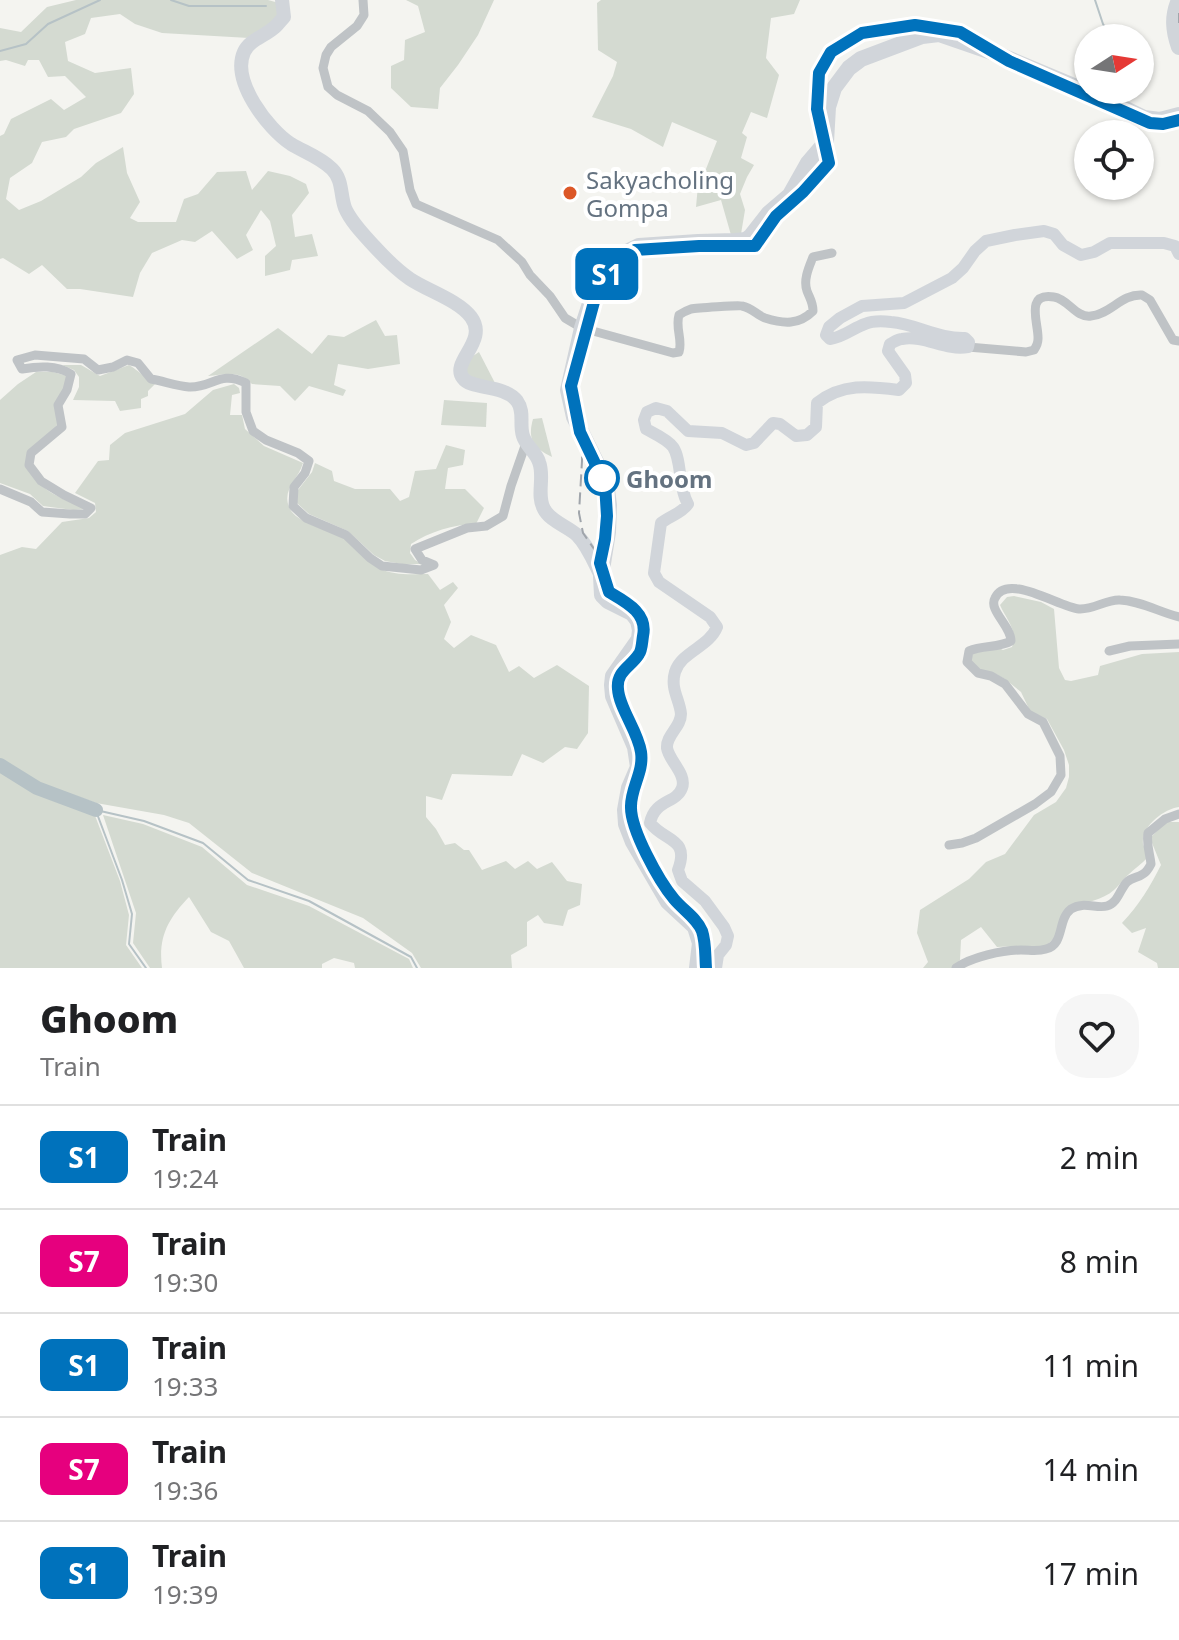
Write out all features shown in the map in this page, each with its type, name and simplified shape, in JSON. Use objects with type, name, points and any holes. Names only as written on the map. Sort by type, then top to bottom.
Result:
[{"type":"highway","points":[[1179,0],[1174,27],[1179,47]]},
{"type":"highway","points":[[697,968],[700,943],[695,927],[668,902],[626,824],[629,788],[638,767],[635,747],[613,696],[612,685],[613,676],[639,639],[640,630],[632,613],[602,595],[601,576],[609,505],[606,482],[574,417],[568,390],[599,276],[613,259],[639,246],[746,240],[769,213],[790,195],[808,163],[826,142],[828,107],[834,88],[849,68],[861,59],[922,36],[939,34],[997,54],[1144,118],[1160,120],[1179,115]]},
{"type":"main road","points":[[282,0],[284,17],[243,53],[241,68],[246,89],[276,133],[331,168],[338,177],[349,215],[375,247],[410,279],[461,308],[472,318],[475,337],[460,373],[468,383],[495,388],[511,395],[519,403],[523,436],[539,462],[543,508],[585,544],[601,576]]},
{"type":"main road","points":[[716,968],[718,955],[726,945],[728,936],[724,927],[705,901],[682,881],[678,870],[681,849],[650,823],[652,814],[659,806],[678,795],[683,787],[682,778],[667,749],[681,713],[674,692],[675,670],[684,659],[713,637],[717,627],[710,617],[659,582],[654,573],[661,523],[671,515],[684,511],[688,504],[683,495],[674,448],[646,429],[644,420],[647,412],[656,408],[667,411],[688,431],[722,433],[746,445],[754,443],[773,423],[780,424],[796,436],[807,435],[816,427],[817,403],[830,393],[858,386],[899,390],[906,383],[905,375],[888,351],[890,344],[902,339],[928,341],[959,349],[968,347],[969,342],[965,338],[952,339],[918,327],[890,322],[868,323],[839,338],[830,339],[826,335],[829,327],[862,306],[904,303],[952,278],[981,245],[995,238],[1044,231],[1054,234],[1063,245],[1081,255],[1110,243],[1123,242],[1164,243],[1175,246],[1179,254]]},
{"type":"street","points":[[363,0],[364,15],[357,26],[331,47],[326,55],[323,68],[328,87],[368,111],[390,132],[403,151],[410,190],[416,204],[498,240],[522,262],[565,318],[585,329],[673,353],[679,352],[681,346],[677,323],[679,315],[689,309],[738,305],[752,309],[762,317],[798,322],[813,311],[813,300],[805,284],[813,257],[832,253]]},
{"type":"street","points":[[968,347],[1034,350],[1038,341],[1035,306],[1040,299],[1050,296],[1090,317],[1101,314],[1126,297],[1142,295],[1150,300],[1173,340],[1179,341]]},
{"type":"street","points":[[0,489],[31,502],[42,512],[85,514],[91,508],[41,481],[29,465],[31,453],[62,427],[58,405],[67,390],[71,374],[63,369],[40,366],[22,369],[17,360],[35,355],[84,359],[98,370],[127,360],[138,363],[151,379],[187,387],[235,378],[246,383],[246,412],[253,431],[309,461],[305,473],[294,487],[293,506],[306,518],[346,535],[382,566],[421,570],[434,565],[422,560],[415,549],[467,528],[486,526],[503,516],[526,443]]},
{"type":"street","points":[[949,845],[976,838],[1035,804],[1051,792],[1061,775],[1060,756],[1043,722],[1028,714],[1005,684],[978,673],[967,662],[969,651],[977,647],[1004,645],[1011,641],[1011,633],[993,606],[1001,590],[1010,587],[1029,591],[1067,607],[1083,609],[1117,599],[1143,603],[1154,610],[1179,617]]},
{"type":"street","points":[[1109,651],[1130,646],[1179,644]]},
{"type":"street","points":[[956,968],[968,960],[1020,950],[1043,951],[1054,946],[1071,909],[1086,905],[1106,907],[1113,903],[1125,884],[1143,874],[1151,864],[1146,844],[1148,833],[1165,819],[1179,814]]},
{"type":"shaded area","points":[[76,0],[268,0],[279,3],[280,11],[275,20],[249,38],[162,33],[135,24],[120,14],[91,18],[85,34],[65,42],[68,61],[95,73],[131,68],[134,94],[121,113],[74,129],[66,137],[42,142],[32,163],[10,178],[6,199],[19,210],[41,201],[123,147],[127,173],[140,202],[130,218],[138,222],[176,222],[184,199],[198,194],[217,172],[246,171],[252,190],[268,171],[306,184],[309,193],[292,215],[295,237],[312,234],[318,256],[292,260],[290,270],[265,276],[265,256],[276,246],[270,221],[261,210],[246,235],[253,250],[237,259],[212,231],[195,242],[182,240],[152,253],[140,273],[133,297],[67,289],[42,265],[29,274],[0,259],[0,136],[11,119],[51,99],[64,110],[86,97],[65,76],[48,77],[39,60],[28,60],[25,66],[0,61],[0,28],[21,32],[47,7]]},
{"type":"shaded area","points":[[406,0],[494,0],[478,35],[440,88],[438,109],[411,107],[391,88],[391,66],[404,60],[405,40],[425,32],[418,6]]},
{"type":"shaded area","points":[[601,0],[800,0],[794,14],[771,18],[766,58],[779,75],[767,118],[751,112],[742,133],[747,137],[741,158],[754,165],[740,194],[745,210],[741,234],[731,235],[721,200],[696,207],[699,174],[706,169],[717,141],[672,122],[663,147],[631,129],[592,117],[617,62],[598,50],[597,3]]},
{"type":"shaded area","points":[[376,320],[385,336],[397,335],[400,364],[368,369],[338,364],[334,385],[346,390],[343,396],[309,386],[295,401],[280,386],[252,384],[232,374],[208,376],[278,328],[312,354],[328,335],[344,337]]},
{"type":"shaded area","points":[[479,352],[496,385],[477,382],[465,371],[470,358]]},
{"type":"shaded area","points":[[62,365],[81,365],[100,376],[129,365],[155,384],[148,391],[148,396],[141,399],[141,408],[120,411],[115,401],[73,400],[79,387],[79,377],[74,370]]},
{"type":"shaded area","points":[[36,372],[67,376],[58,424],[26,464],[43,487],[85,509],[43,506],[30,494],[0,483],[0,400]]},
{"type":"shaded area","points":[[234,384],[240,393],[232,395],[230,415],[242,415],[245,429],[264,446],[303,463],[289,490],[287,501],[292,513],[347,539],[374,565],[385,571],[428,574],[440,590],[453,582],[458,588],[444,605],[451,622],[444,639],[454,648],[471,635],[496,645],[509,672],[519,666],[534,678],[557,665],[589,686],[588,733],[577,749],[565,747],[543,763],[522,754],[512,776],[452,774],[442,800],[426,796],[426,817],[445,845],[455,843],[469,850],[482,870],[506,861],[515,869],[528,861],[537,869],[552,862],[567,881],[582,884],[580,905],[568,910],[563,926],[544,923],[538,915],[527,922],[527,946],[511,955],[512,968],[421,968],[412,953],[363,918],[252,873],[189,823],[164,815],[96,803],[40,783],[0,759],[0,555],[22,547],[36,549],[62,522],[89,518],[96,512],[95,503],[75,493],[98,461],[109,460],[110,445],[125,433],[185,414],[213,390]]},
{"type":"shaded area","points":[[444,400],[487,403],[486,427],[441,425]]},
{"type":"shaded area","points":[[542,418],[552,457],[536,447],[532,438],[533,419]]},
{"type":"shaded area","points":[[446,445],[465,450],[463,465],[448,468],[445,489],[465,489],[484,508],[476,524],[442,530],[411,544],[410,553],[422,564],[385,561],[348,531],[309,514],[297,503],[298,490],[315,463],[332,471],[334,481],[355,489],[390,489],[400,501],[409,497],[415,471],[436,469]]},
{"type":"shaded area","points":[[1007,597],[1041,602],[1054,609],[1059,668],[1065,680],[1098,675],[1100,666],[1142,654],[1179,652],[1179,807],[1160,815],[1146,831],[1143,844],[1148,857],[1110,893],[1070,907],[1058,933],[1042,947],[997,947],[981,927],[961,940],[960,960],[954,968],[923,968],[928,962],[917,933],[920,910],[969,879],[986,862],[1005,854],[1034,815],[1056,802],[1066,788],[1069,777],[1064,750],[1047,719],[1030,711],[1021,692],[1005,679],[980,671],[970,662],[973,653],[995,646],[1003,650],[1012,647],[1013,631],[1000,605]]},
{"type":"shaded area","points":[[0,770],[37,792],[94,813],[120,881],[129,915],[126,945],[142,968],[0,968]]},
{"type":"shaded area","points":[[103,815],[143,824],[202,847],[247,885],[309,906],[409,959],[413,968],[355,968],[354,963],[334,958],[322,964],[322,968],[244,968],[229,941],[211,932],[189,897],[166,929],[162,968],[150,968],[133,943],[136,913]]},
{"type":"shaded area","points":[[1166,822],[1179,822],[1179,968],[1158,968],[1157,963],[1138,952],[1146,928],[1132,933],[1122,923],[1144,896],[1161,865],[1150,838]]},
{"type":"waterway","points":[[0,51],[26,44],[48,24],[100,0]]},
{"type":"waterway","points":[[171,0],[189,6],[266,6]]},
{"type":"waterway","points":[[1095,0],[1103,24]]},
{"type":"waterway","points":[[0,765],[37,788],[96,810]]},
{"type":"waterway","points":[[96,810],[144,821],[203,843],[248,880],[309,901],[411,957],[417,968]]},
{"type":"waterway","points":[[96,811],[132,914],[129,944],[146,968]]},
{"type":"railway","points":[[1179,13],[1179,23]]},
{"type":"railway","points":[[706,968],[700,926],[661,880],[640,841],[632,816],[641,752],[619,697],[618,683],[622,673],[640,652],[643,624],[631,606],[609,592],[599,556],[583,533],[579,513],[582,437],[571,386],[597,291],[609,269],[635,250],[755,246],[776,216],[829,163],[817,109],[819,73],[831,52],[862,33],[915,25],[960,32],[1009,61],[1150,123],[1179,120]]},
{"type":"railway","points":[[585,444],[607,493],[607,524],[600,563]]},
{"type":"train","name":"S1","points":[[706,968],[703,933],[698,923],[666,888],[637,837],[631,801],[642,767],[641,753],[618,690],[623,670],[640,653],[645,631],[634,607],[609,592],[602,571],[600,563],[607,516],[605,484],[580,432],[571,386],[597,291],[609,269],[635,250],[755,246],[776,216],[829,163],[817,109],[819,73],[831,52],[862,33],[915,25],[960,32],[1009,61],[1150,123],[1179,120]]},
{"type":"place","name":"Sakyacholing Gompa","points":[[570,193]]},
{"type":"place","name":"Ghoom","points":[[602,478]]}]
